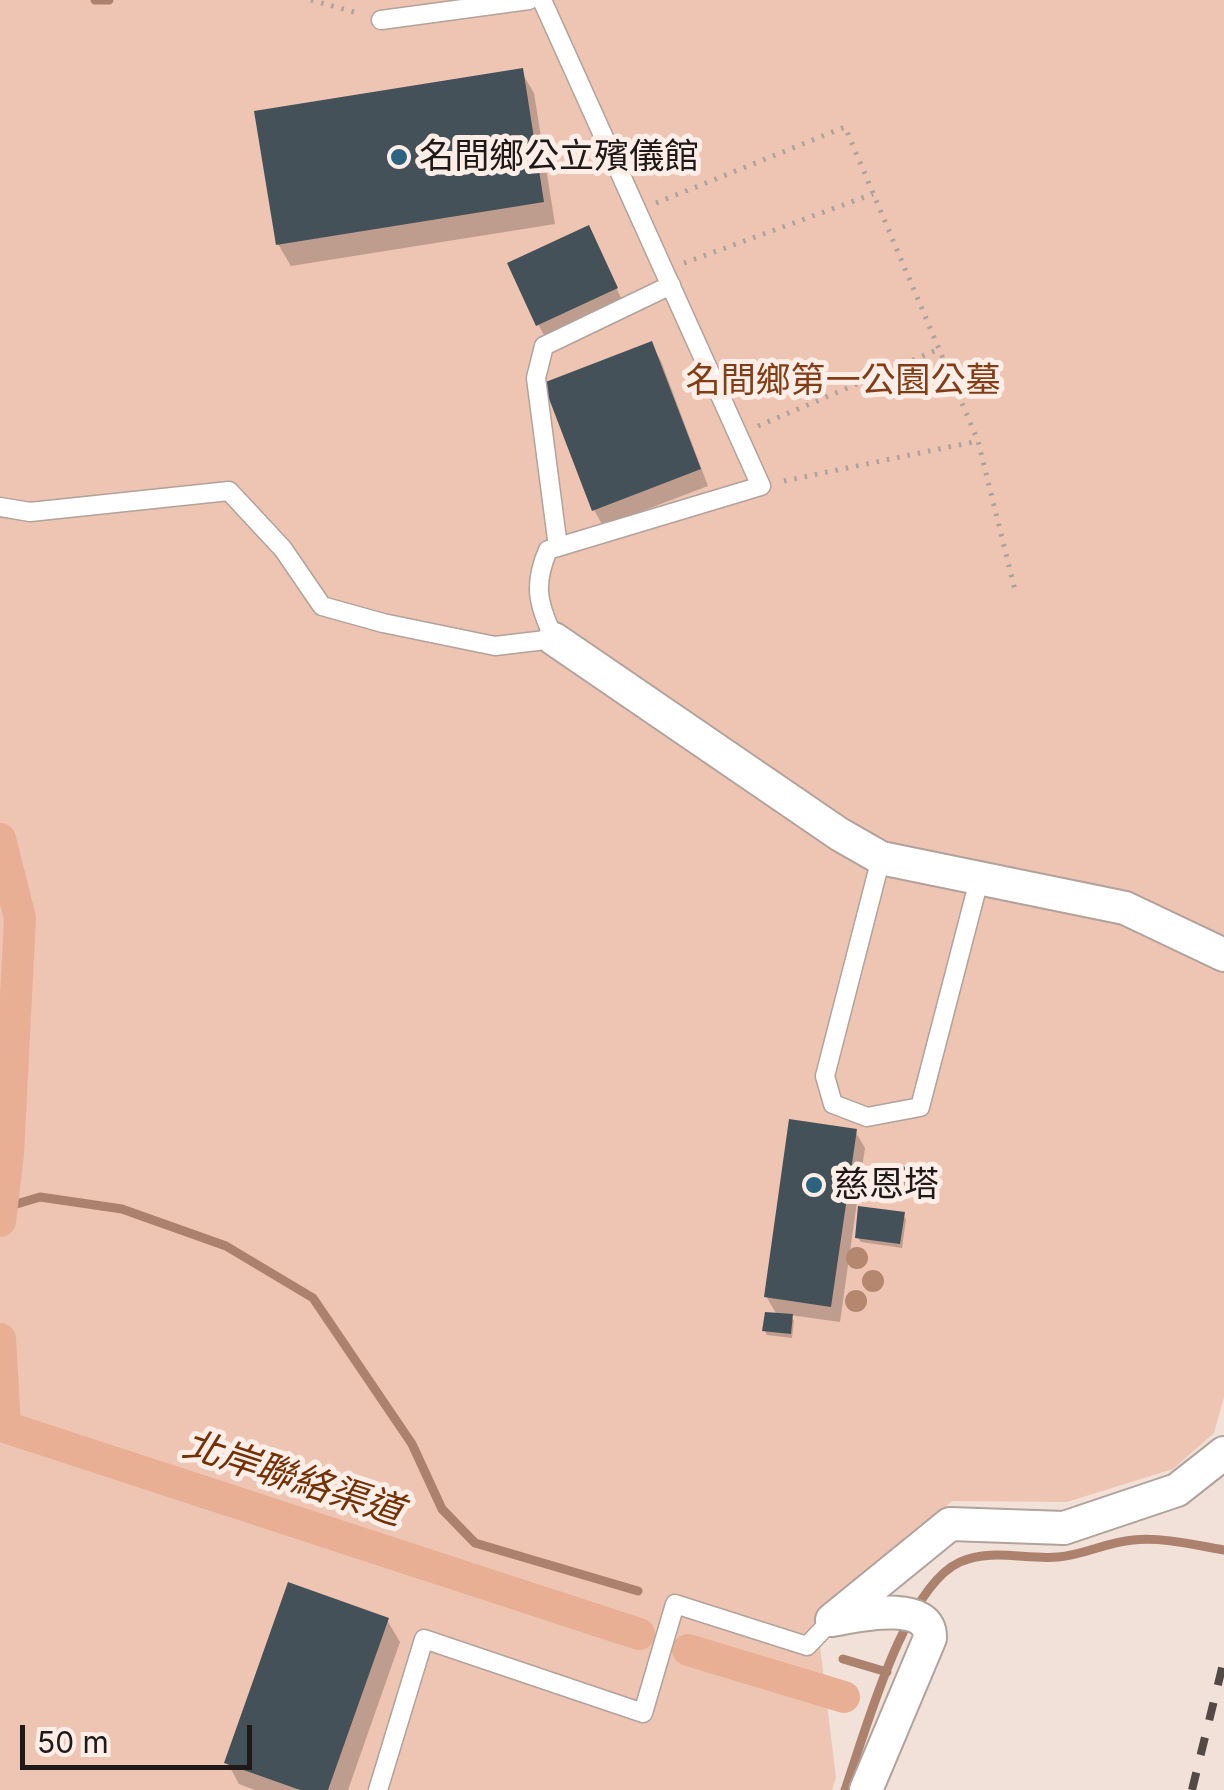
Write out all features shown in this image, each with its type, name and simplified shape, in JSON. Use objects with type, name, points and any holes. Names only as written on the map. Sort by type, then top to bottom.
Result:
[{"type":"street","points":[[554,639],[881,858],[1125,908],[1224,955]]},
{"type":"street","points":[[832,1620],[950,1524],[1064,1528],[1177,1490],[1224,1453]]},
{"type":"street","points":[[832,1620],[896,1610],[926,1623],[930,1638],[866,1790]]},
{"type":"lane","points":[[381,20],[529,0]]},
{"type":"lane","points":[[0,506],[30,512],[229,491],[283,549],[322,606],[495,646],[554,639],[539,605],[538,573],[548,550],[761,486],[542,0]]},
{"type":"lane","points":[[558,547],[536,378],[544,346],[667,278]]},
{"type":"lane","points":[[881,858],[824,1076],[833,1104],[867,1117],[920,1106],[979,880]]},
{"type":"lane","points":[[378,1790],[424,1639],[643,1713],[674,1604],[807,1646],[832,1620]]},
{"type":"path","points":[[311,0],[381,20]]},
{"type":"path","points":[[636,210],[845,128],[978,441],[1015,590]]},
{"type":"path","points":[[667,278],[874,194]]},
{"type":"path","points":[[738,434],[939,348]]},
{"type":"path","points":[[761,486],[978,441]]},
{"type":"green space","name":"名間鄉第一公園公墓","points":[[0,0],[1224,0],[1224,1397],[1214,1433],[1173,1469],[1067,1502],[952,1501],[816,1613],[836,1778],[832,1790],[0,1790]]},
{"type":"building","name":"名間鄉公立殯儀館","points":[[523,68],[544,202],[276,245],[254,111]]},
{"type":"building","points":[[589,225],[618,288],[536,326],[507,263]]},
{"type":"building","points":[[652,341],[701,469],[592,511],[543,383]]},
{"type":"building","name":"慈恩塔","points":[[789,1119],[857,1129],[831,1307],[764,1297]]},
{"type":"building","points":[[901,1166],[908,1168],[908,1182],[901,1184],[894,1182],[892,1175],[894,1168]]},
{"type":"building","points":[[858,1206],[905,1212],[900,1244],[855,1238]]},
{"type":"building","points":[[765,1312],[793,1314],[791,1334],[762,1331]]},
{"type":"building","points":[[288,1582],[389,1618],[328,1790],[300,1790],[224,1763]]},
{"type":"waterway","points":[[95,0],[109,0]]},
{"type":"waterway","name":"北岸聯絡渠道","points":[[0,839],[20,918],[8,1154],[0,1221]]},
{"type":"waterway","points":[[0,1209],[40,1197],[122,1209],[226,1246],[313,1298],[412,1444],[442,1509],[475,1543],[638,1591]]},
{"type":"waterway","name":"北岸聯絡渠道","points":[[0,1339],[5,1427],[639,1634]]},
{"type":"waterway","points":[[845,1790],[875,1699],[904,1630],[921,1600],[940,1577],[960,1562],[996,1555],[1058,1557],[1144,1539],[1224,1550]]},
{"type":"waterway","name":"北岸聯絡渠道","points":[[688,1650],[844,1697]]},
{"type":"waterway","points":[[843,1659],[887,1672]]},
{"type":"railway","points":[[1192,1790],[1224,1660]]},
{"type":"place","name":"名間鄉公立殯儀館","points":[[399,157]]},
{"type":"place","name":"慈恩塔","points":[[814,1185]]}]
